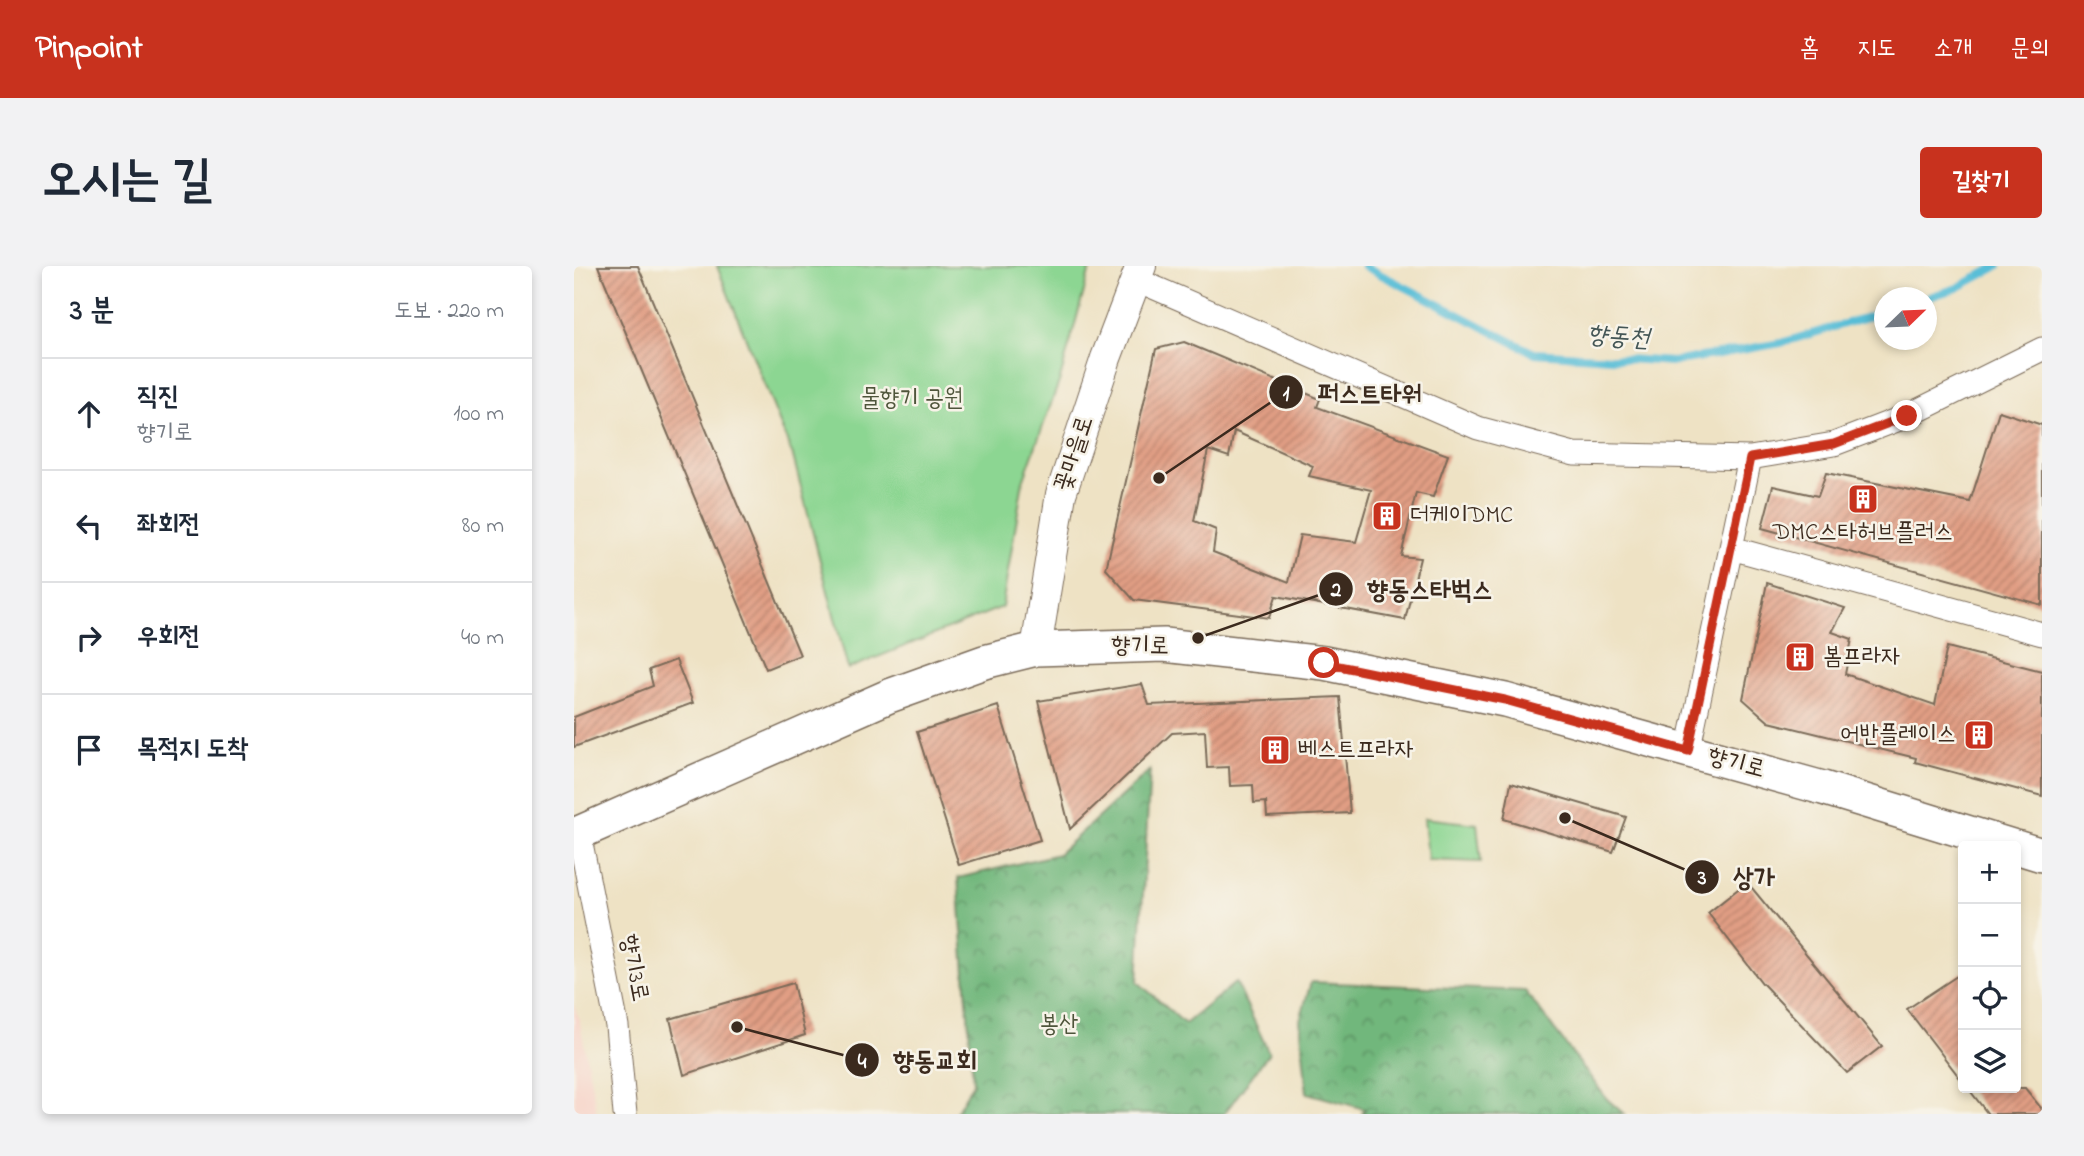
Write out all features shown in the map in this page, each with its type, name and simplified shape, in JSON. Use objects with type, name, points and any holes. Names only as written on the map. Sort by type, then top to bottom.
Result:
[{"type":"main road","name":"향기로","points":[[577,834],[889,696],[984,662],[1036,649],[1164,646],[1324,663],[1505,700],[1823,788],[1995,841]]},
{"type":"main road","name":"향기로","points":[[2021,849],[2042,855]]},
{"type":"street","points":[[1139,273],[1478,428],[1574,454],[1750,458],[1834,444],[1907,416],[2042,349]]},
{"type":"street","name":"꽃마을로","points":[[1036,649],[1061,494],[1106,358],[1139,273]]},
{"type":"street","points":[[1688,751],[1750,458]]},
{"type":"street","points":[[1731,548],[2042,634]]},
{"type":"street","name":"향기3로","points":[[577,834],[617,1026],[625,1114]]},
{"type":"shaded area","points":[[574,1004],[580,1023],[597,1114],[574,1114]]},
{"type":"green space","name":"물향기 공원","points":[[717,266],[1086,266],[1090,269],[1060,379],[1023,481],[1002,607],[848,669],[793,456]]},
{"type":"green space","name":"봉산","points":[[1150,770],[1138,982],[1185,1024],[1236,982],[1269,1053],[1224,1114],[955,1114],[973,1083],[958,878],[1058,854]]},
{"type":"green space","points":[[1424,818],[1477,824],[1481,862],[1428,860]]},
{"type":"green space","points":[[1311,982],[1525,991],[1607,1099],[1624,1114],[1362,1114],[1365,1109],[1307,1093],[1300,1020]]},
{"type":"building","points":[[598,266],[638,266],[800,655],[766,669]]},
{"type":"building","points":[[1184,342],[1320,399],[1317,407],[1448,455],[1433,497],[1416,493],[1401,556],[1420,558],[1405,620],[1276,596],[1269,618],[1134,600],[1106,569],[1156,349]],"holes":[[[1234,431],[1313,466],[1309,476],[1371,490],[1356,542],[1300,535],[1289,582],[1213,552],[1216,530],[1194,521],[1208,450],[1229,457]]]},
{"type":"building","name":"DMC스타허브플러스","points":[[1999,411],[2042,425],[2042,605],[1762,528],[1773,486],[1818,496],[1826,473],[1970,502]]},
{"type":"building","points":[[1767,583],[1845,608],[1832,632],[1852,639],[1845,674],[1935,705],[1947,647],[2042,671],[2042,796],[1915,762],[1916,758],[1769,722],[1743,699]]},
{"type":"building","points":[[676,660],[693,703],[574,747],[574,717],[653,686],[649,670]]},
{"type":"building","points":[[1142,684],[1149,705],[1340,697],[1350,813],[1267,817],[1266,802],[1254,803],[1253,785],[1230,786],[1229,767],[1207,768],[1205,731],[1172,733],[1070,829],[1038,701]]},
{"type":"building","points":[[998,706],[1040,840],[959,865],[917,732]]},
{"type":"building","points":[[1511,783],[1626,817],[1613,852],[1504,819]]},
{"type":"building","points":[[1747,882],[1882,1046],[1847,1073],[1762,983],[1708,913]]},
{"type":"building","points":[[1958,975],[1958,1075],[1907,1009]]},
{"type":"building","points":[[793,983],[805,1035],[684,1075],[670,1019]]},
{"type":"building","points":[[2021,1088],[2025,1088],[2042,1109],[2042,1114],[1988,1114],[1972,1093],[2021,1093]]},
{"type":"waterway","name":"향동천","points":[[1364,266],[1534,353],[1673,362],[1781,343],[1874,315]]},
{"type":"waterway","name":"향동천","points":[[1937,294],[1957,288],[1998,266]]},
{"type":"place","name":"퍼스트타워","points":[[1159,478]]},
{"type":"place","name":"DMC스타허브플러스","points":[[1863,499]]},
{"type":"place","name":"더케이DMC","points":[[1387,516]]},
{"type":"place","name":"향동스타벅스","points":[[1198,638]]},
{"type":"place","name":"봄프라자","points":[[1800,657]]},
{"type":"place","name":"어반플레이스","points":[[1979,735]]},
{"type":"place","name":"베스트프라자","points":[[1275,750]]},
{"type":"place","name":"상가","points":[[1565,818]]},
{"type":"place","name":"향동교회","points":[[737,1027]]},
{"type":"route","points":[[1324,663],[1505,700],[1688,751],[1750,458],[1834,444],[1907,416]]}]
